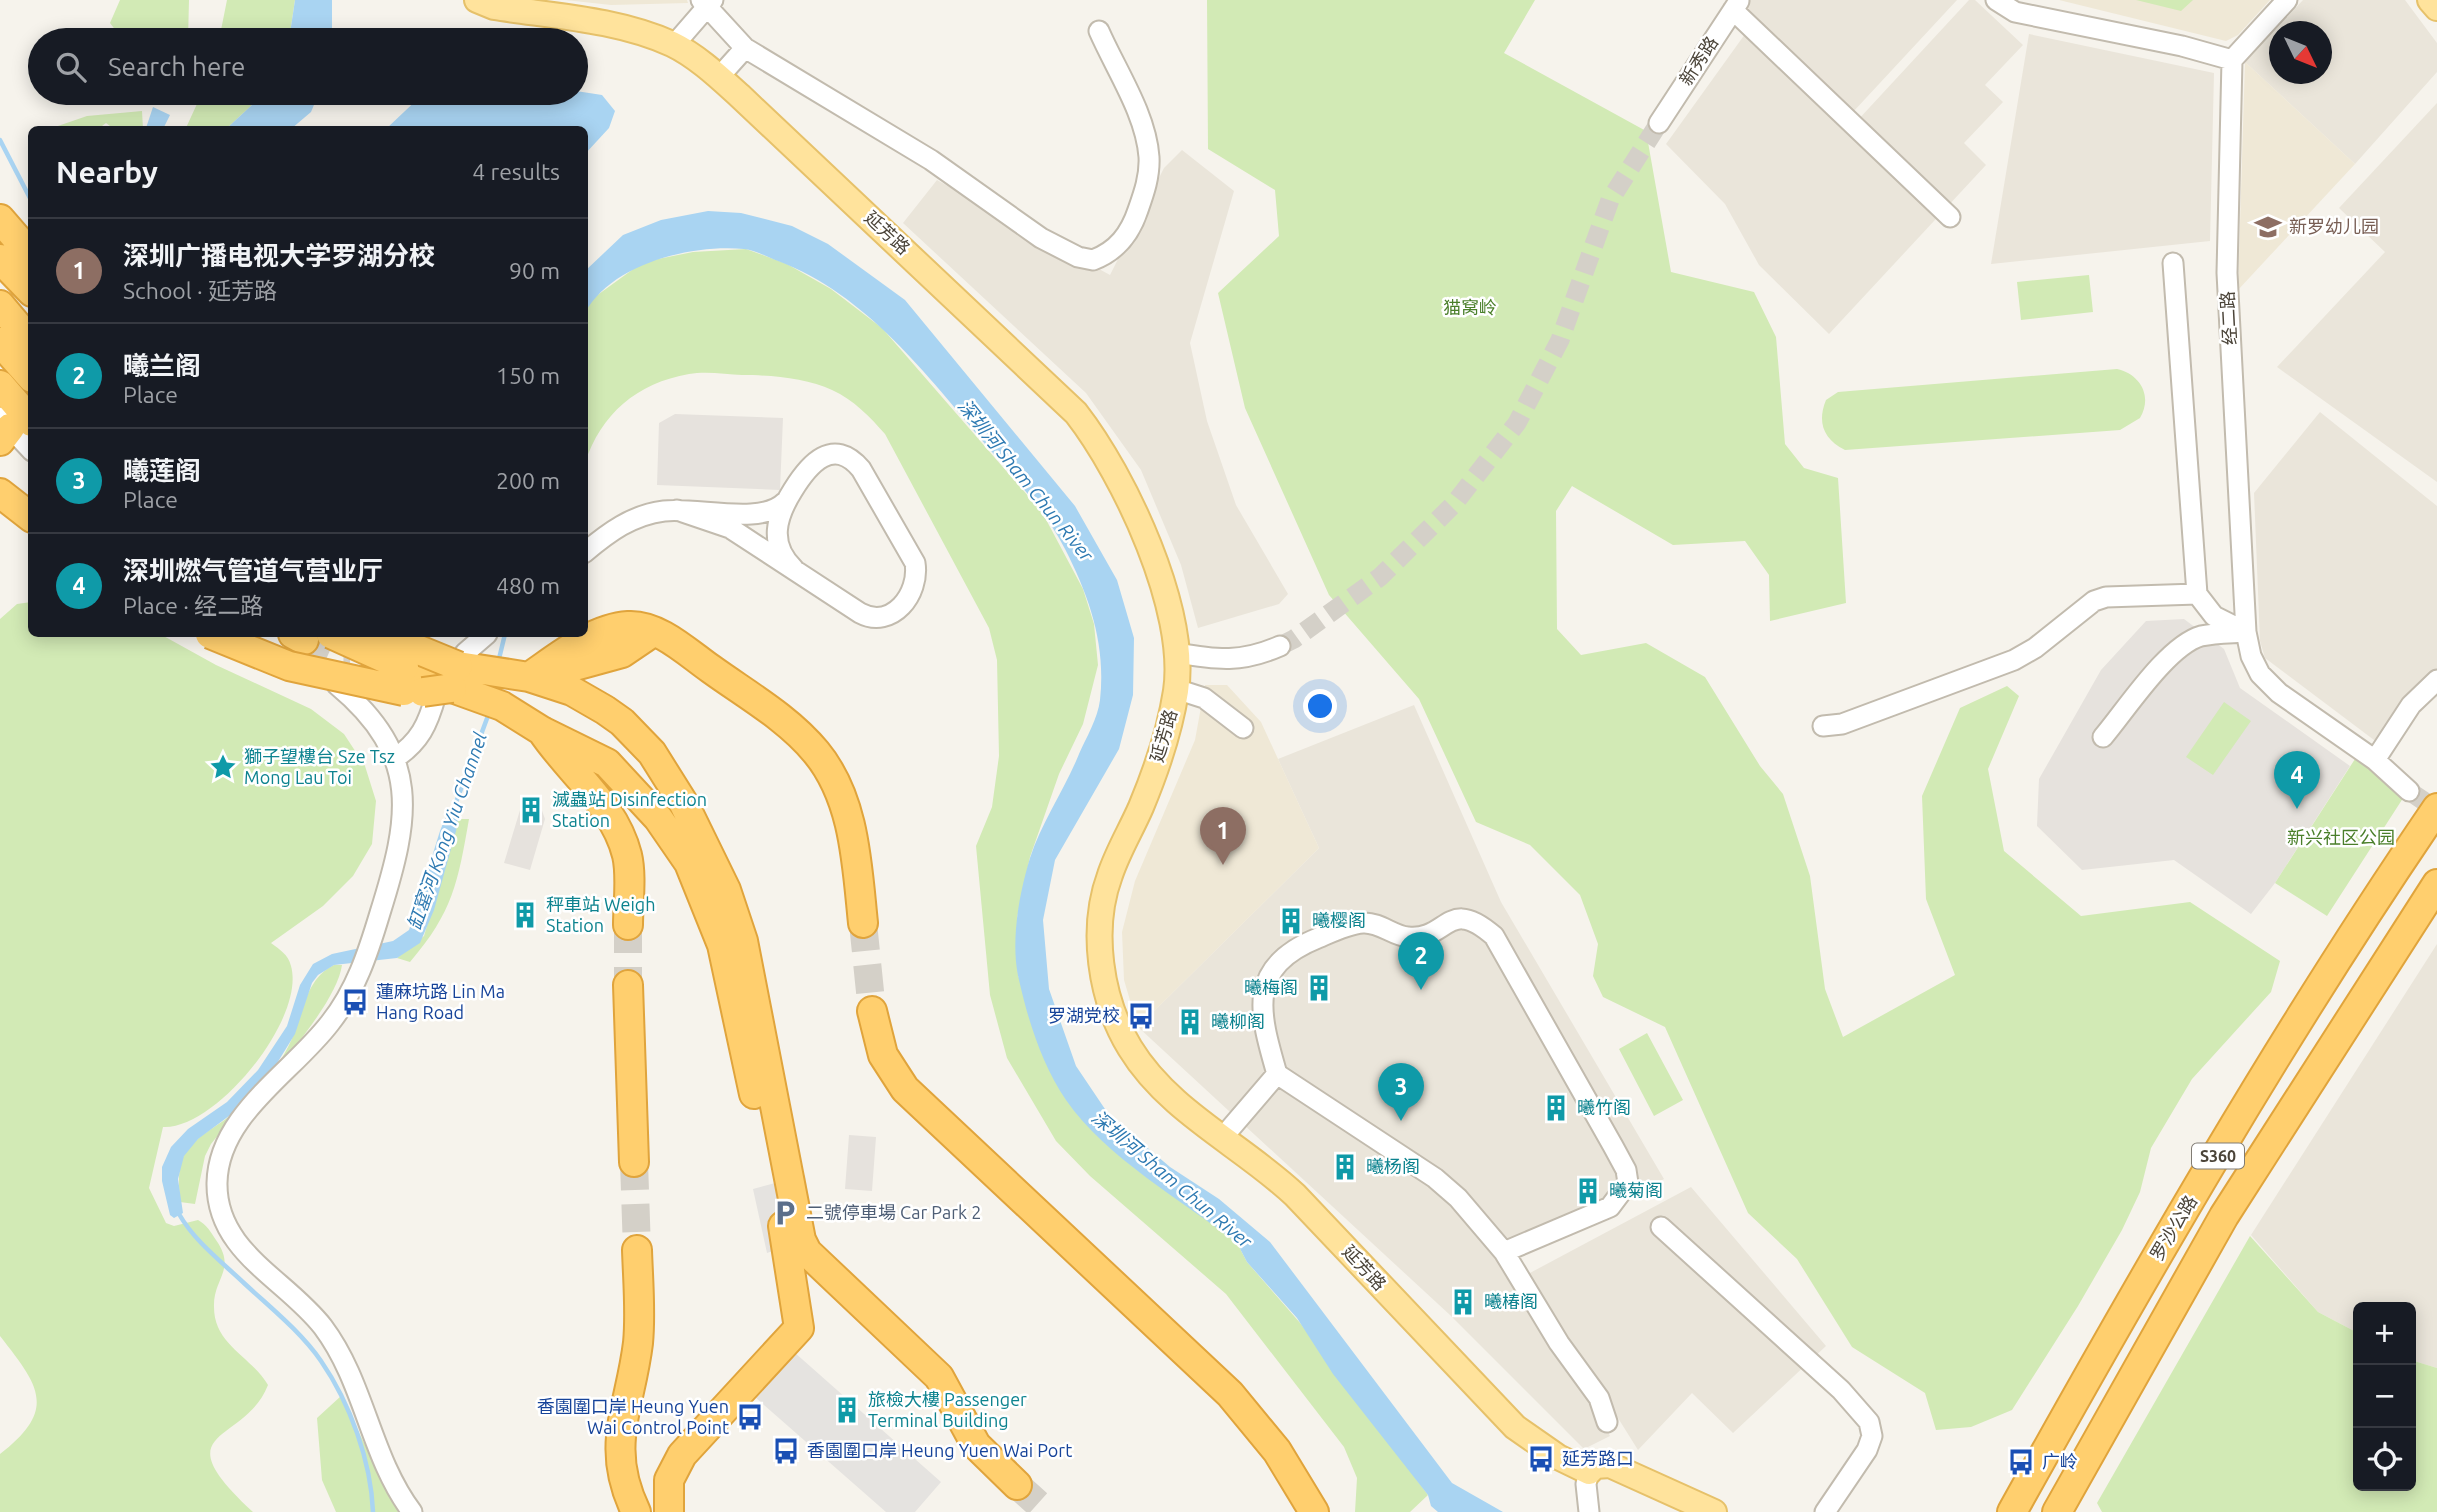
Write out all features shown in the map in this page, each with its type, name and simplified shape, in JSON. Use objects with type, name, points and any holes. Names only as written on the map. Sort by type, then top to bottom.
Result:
[{"type":"highway","points":[[0,219],[28,251]]},
{"type":"highway","points":[[0,259],[28,288]]},
{"type":"highway","points":[[0,305],[28,338]]},
{"type":"highway","points":[[0,342],[28,374]]},
{"type":"highway","points":[[0,385],[10,427]]},
{"type":"highway","points":[[0,493],[28,515]]},
{"type":"highway","points":[[306,642],[453,675],[521,675],[622,653],[653,632],[674,643],[786,723],[828,769],[838,785],[851,829],[863,923]]},
{"type":"highway","points":[[217,637],[259,655],[323,676],[404,691],[453,675]]},
{"type":"highway","points":[[385,637],[555,737],[607,763],[631,786],[716,894],[743,941],[801,1240],[807,1252],[939,1377],[976,1445],[1017,1485]]},
{"type":"highway","points":[[426,637],[453,675]]},
{"type":"highway","points":[[521,675],[572,691],[622,722],[652,753],[684,804],[716,894],[722,945],[782,1220],[799,1328],[677,1462],[667,1491],[669,1512]]},
{"type":"highway","points":[[555,737],[585,722],[589,701]]},
{"type":"highway","points":[[555,737],[562,760],[605,808],[621,838],[627,857],[628,925]]},
{"type":"highway","name":"罗沙公路","points":[[2012,1512],[2105,1344],[2202,1182],[2369,910],[2437,808]]},
{"type":"highway","name":"罗沙公路","points":[[2057,1512],[2224,1216],[2437,884]]},
{"type":"highway","points":[[628,985],[634,1162]]},
{"type":"highway","points":[[872,1011],[883,1055],[905,1089],[1230,1394],[1277,1451],[1314,1512]]},
{"type":"highway","points":[[636,1512],[621,1471],[618,1448],[638,1341],[637,1250]]},
{"type":"main road","name":"延芳路","points":[[477,0],[494,7],[625,29],[674,45],[719,77],[1076,413],[1111,462],[1129,502],[1164,590],[1177,653],[1176,689],[1154,771],[1109,876],[1101,915],[1100,943],[1106,986],[1114,1016],[1130,1048],[1171,1097],[1295,1195],[1515,1427],[1558,1457],[1589,1472]]},
{"type":"main road","points":[[2430,0],[2437,8]]},
{"type":"main road","points":[[1589,1472],[1595,1466],[1610,1465],[1714,1512]]},
{"type":"street","points":[[1996,0],[2015,12],[2182,46],[2232,60],[2287,0]]},
{"type":"street","points":[[674,45],[706,3],[745,48],[931,160],[1041,238],[1078,257],[1093,260],[1118,246],[1127,236],[1147,181],[1149,157],[1143,129],[1099,31]]},
{"type":"street","points":[[1736,5],[1950,217]]},
{"type":"street","name":"新秀路","points":[[1658,123],[1736,5]]},
{"type":"street","points":[[719,77],[745,48]]},
{"type":"street","name":"经二路","points":[[2232,60],[2227,273],[2246,632],[2251,656],[2260,674],[2279,693],[2412,786]]},
{"type":"street","points":[[2173,263],[2197,594],[2214,616],[2246,632]]},
{"type":"street","points":[[10,427],[28,447]]},
{"type":"street","points":[[677,510],[730,528],[794,569],[874,619],[885,618],[898,610],[912,591],[916,578],[912,556],[861,469],[849,459],[835,455],[815,460],[786,501],[778,520],[776,536],[782,555],[794,569]]},
{"type":"street","points":[[588,550],[613,529],[633,519],[677,510],[770,513],[786,501]]},
{"type":"street","points":[[1823,726],[1842,724],[2014,660],[2035,648],[2094,601],[2106,597],[2197,594]]},
{"type":"street","points":[[2102,737],[2170,657],[2187,643],[2201,636],[2246,632]]},
{"type":"street","points":[[268,637],[306,642]]},
{"type":"street","points":[[394,759],[416,743],[453,675],[485,637]]},
{"type":"street","points":[[1177,653],[1215,659],[1253,658],[1280,646]]},
{"type":"street","points":[[2375,760],[2411,705],[2437,680]]},
{"type":"street","points":[[337,685],[372,719],[394,759],[401,783],[404,822],[360,974],[329,1025],[229,1136],[220,1159],[218,1199],[226,1226],[241,1250],[298,1299],[340,1353],[358,1392],[388,1474],[411,1512]]},
{"type":"street","points":[[1176,689],[1204,698],[1243,728]]},
{"type":"street","points":[[1504,1252],[1610,1207],[1628,1183],[1626,1170],[1494,936],[1471,919],[1458,918],[1420,937],[1406,937],[1377,925],[1364,923],[1348,926],[1298,946],[1284,956],[1272,971],[1262,1004],[1262,1023],[1277,1074],[1435,1178],[1458,1198],[1504,1252],[1559,1343],[1600,1398],[1608,1422]]},
{"type":"street","points":[[1223,1137],[1277,1074]]},
{"type":"street","points":[[1661,1227],[1841,1390],[1869,1422],[1872,1436],[1867,1450],[1825,1512]]},
{"type":"street","points":[[1589,1472],[1586,1484],[1589,1512]]},
{"type":"shaded area","points":[[565,0],[687,0],[688,3],[611,5]]},
{"type":"shaded area","points":[[1745,0],[1957,0],[1853,112],[1741,6]]},
{"type":"shaded area","points":[[1969,0],[1975,0],[2023,45],[1985,85],[2003,102],[1964,143],[1986,165],[1829,334],[1759,265],[1725,204],[1666,144],[1753,23],[1857,121]]},
{"type":"shaded area","points":[[2059,0],[2270,0],[2238,35],[2226,41]]},
{"type":"shaded area","points":[[2303,0],[2405,0],[2437,43],[2437,72],[2355,164],[2245,62],[2269,36],[2269,84],[2332,84],[2332,21],[2283,21]]},
{"type":"shaded area","points":[[2029,34],[2214,73],[2210,241],[1991,264]]},
{"type":"shaded area","name":"新罗幼儿园","points":[[2245,62],[2355,164],[2238,290]]},
{"type":"shaded area","points":[[2437,103],[2437,482],[2277,367],[2385,252],[2339,208]]},
{"type":"shaded area","points":[[1182,150],[1234,191],[1190,343],[1207,421],[1236,505],[1288,594],[1279,604],[1198,628],[1181,565],[1141,470],[1086,393],[903,223],[937,180],[1110,275],[1164,168]]},
{"type":"shaded area","points":[[2320,412],[2437,506],[2437,675],[2378,743],[2265,658],[2260,641],[2254,493]]},
{"type":"shaded area","points":[[675,414],[783,418],[780,490],[657,485],[659,423]]},
{"type":"shaded area","points":[[2184,619],[2224,649],[2240,688],[2350,766],[2275,883],[2251,914],[2174,860],[2082,870],[2037,826],[2039,779],[2101,670],[2146,621]]},
{"type":"shaded area","points":[[1205,685],[1227,685],[1261,722],[1319,848],[1138,1027],[1124,980],[1122,932],[1135,881],[1195,740]]},
{"type":"shaded area","points":[[1414,705],[1501,902],[1664,1179],[1500,1268],[1591,1399],[1610,1436],[1584,1449],[1450,1315],[1138,1027],[1319,848],[1278,759]]},
{"type":"shaded area","points":[[524,797],[539,802],[545,819],[530,870],[504,863]]},
{"type":"shaded area","points":[[2437,944],[2437,1368],[2416,1362],[2416,1302],[2353,1302],[2353,1330],[2318,1312],[2251,1235]]},
{"type":"shaded area","points":[[849,1135],[876,1137],[872,1191],[845,1189]]},
{"type":"shaded area","name":"二號停車場 Car Park 2","points":[[805,1175],[815,1237],[767,1253],[753,1189]]},
{"type":"shaded area","points":[[1691,1187],[1826,1346],[1733,1433],[1692,1393],[1638,1450],[1528,1274]]},
{"type":"shaded area","points":[[794,1352],[941,1482],[915,1512],[886,1512],[755,1397]]},
{"type":"green space","points":[[120,0],[189,0],[188,28],[114,28],[110,23]]},
{"type":"green space","points":[[227,0],[295,0],[291,28],[221,28]]},
{"type":"green space","name":"猫窝岭","points":[[1207,0],[1535,0],[1504,53],[1646,131],[1671,272],[1754,292],[1776,337],[1785,444],[1804,468],[1838,478],[1846,603],[1770,621],[1769,575],[1745,541],[1673,545],[1572,486],[1556,511],[1557,629],[1581,655],[1646,643],[1705,677],[1760,766],[1783,794],[1810,876],[1825,989],[1843,1037],[1955,975],[1926,899],[1922,796],[1960,708],[2007,686],[2019,696],[1988,769],[2004,851],[2081,916],[2190,902],[2280,961],[2271,992],[2192,1079],[2151,1148],[2140,1192],[2122,1230],[2012,1410],[1971,1427],[1936,1430],[1925,1393],[1852,1347],[1797,1259],[1748,1213],[1665,1027],[1603,997],[1593,976],[1598,944],[1580,895],[1530,845],[1476,822],[1419,699],[1329,595],[1245,408],[1218,293],[1279,236],[1275,190],[1208,149]]},
{"type":"green space","points":[[2136,0],[2193,0],[2181,11]]},
{"type":"green space","points":[[196,105],[252,105],[229,126],[187,126]]},
{"type":"green space","points":[[142,111],[143,126],[110,126],[106,123],[102,126],[58,126],[87,116]]},
{"type":"green space","points":[[746,249],[787,264],[831,289],[882,328],[1042,512],[1083,589],[1094,624],[1098,665],[1083,724],[1059,774],[1030,857],[1017,918],[1018,976],[1111,1147],[1237,1243],[1247,1262],[1301,1324],[1428,1495],[1410,1512],[1355,1512],[1357,1478],[1344,1447],[1226,1294],[1090,1176],[1056,1141],[1007,1058],[990,995],[976,846],[992,807],[999,756],[997,660],[989,628],[885,434],[854,404],[822,386],[776,377],[695,373],[670,378],[637,393],[611,416],[588,455],[588,306],[592,299],[643,262],[693,252]]},
{"type":"green space","points":[[2089,275],[2093,312],[2021,320],[2017,282]]},
{"type":"green space","points":[[2117,369],[2138,381],[2145,402],[2140,418],[2120,430],[1845,450],[1831,441],[1822,423],[1826,400],[1838,392]]},
{"type":"green space","points":[[28,602],[28,637],[165,637],[216,665],[311,709],[344,734],[365,766],[376,801],[372,844],[353,876],[323,906],[271,943],[290,962],[292,988],[285,1014],[271,1041],[252,1068],[207,1111],[184,1123],[163,1127],[149,1188],[166,1223],[174,1226],[198,1220],[216,1240],[222,1250],[224,1267],[215,1297],[216,1320],[227,1341],[268,1385],[257,1404],[217,1439],[211,1450],[213,1464],[226,1484],[253,1512],[0,1512],[0,1454],[30,1424],[36,1410],[32,1383],[0,1336],[0,619],[17,604]]},
{"type":"green space","points":[[2224,702],[2251,721],[2213,775],[2186,757]]},
{"type":"green space","name":"新兴社区公园","points":[[2355,759],[2407,792],[2327,916],[2275,883]]},
{"type":"green space","points":[[458,819],[469,819],[457,879],[445,911],[410,962],[397,958],[424,936]]},
{"type":"green space","points":[[334,965],[342,965],[336,985],[323,1008],[286,1058],[211,1144],[205,1156],[195,1204],[180,1202],[179,1172],[188,1148],[241,1106],[271,1074],[288,1047],[310,990],[316,980]]},
{"type":"green space","points":[[1647,1033],[1683,1100],[1654,1116],[1619,1049]]},
{"type":"green space","points":[[2250,1236],[2318,1312],[2353,1330],[2353,1491],[2416,1491],[2416,1362],[2437,1368],[2437,1512],[2102,1512],[2097,1503]]},
{"type":"green space","points":[[341,1396],[398,1512],[336,1512],[322,1480],[317,1418]]},
{"type":"water","points":[[295,0],[332,0],[332,28],[291,28]]},
{"type":"water","points":[[588,93],[602,95],[615,111],[609,128],[588,151],[588,126],[389,126],[411,105],[588,105]]},
{"type":"water","points":[[252,105],[314,105],[311,112],[295,126],[229,126]]},
{"type":"water","points":[[153,107],[170,115],[164,126],[147,126]]},
{"type":"water","name":"深圳河 Sham Chun River","points":[[708,211],[741,213],[792,226],[828,244],[905,300],[1075,506],[1117,580],[1134,638],[1133,695],[1119,749],[1055,860],[1043,920],[1049,989],[1076,1066],[1109,1115],[1170,1167],[1219,1199],[1270,1242],[1452,1483],[1503,1512],[1438,1512],[1431,1506],[1428,1495],[1333,1374],[1297,1318],[1247,1262],[1237,1243],[1146,1177],[1102,1141],[1066,1100],[1043,1057],[1027,1011],[1016,966],[1017,919],[1030,858],[1091,728],[1099,707],[1101,680],[1098,641],[1089,604],[1057,535],[1018,482],[918,365],[867,316],[810,276],[757,252],[723,248],[700,250],[677,254],[633,270],[613,282],[597,296],[588,309],[588,268],[623,235],[661,220]]},
{"type":"water","points":[[453,811],[458,819],[456,831],[434,910],[420,943],[397,958],[334,965],[318,975],[312,983],[295,1034],[271,1073],[233,1113],[198,1139],[184,1156],[178,1179],[183,1213],[174,1218],[170,1215],[162,1181],[162,1167],[171,1147],[188,1129],[227,1102],[258,1070],[287,1026],[300,985],[313,964],[332,954],[393,941],[409,930],[440,831],[446,816]]},
{"type":"waterway","points":[[0,140],[28,194]]},
{"type":"waterway","name":"缸窰河 Kong Yiu Channel","points":[[498,663],[504,637]]},
{"type":"waterway","name":"缸窰河 Kong Yiu Channel","points":[[451,816],[489,713]]},
{"type":"waterway","name":"缸窰河 Kong Yiu Channel","points":[[179,1214],[201,1243],[295,1330],[321,1361],[341,1395],[357,1433],[368,1473],[373,1512]]},
{"type":"tunnel","points":[[1280,646],[1294,639],[1380,577],[1454,504],[1517,423],[1560,340],[1610,200],[1659,123]]},
{"type":"tunnel","points":[[304,640],[331,652],[350,652]]},
{"type":"tunnel","points":[[2409,791],[2437,810]]},
{"type":"tunnel","points":[[863,923],[872,1011]]},
{"type":"tunnel","points":[[628,925],[628,985]]},
{"type":"tunnel","points":[[634,1162],[637,1250]]},
{"type":"tunnel","points":[[1017,1485],[1047,1512]]},
{"type":"place","name":"新罗幼儿园","points":[[2268,227]]},
{"type":"place","name":"獅子望樓台 Sze Tsz Mong Lau Toi","points":[[223,767]]},
{"type":"place","name":"深圳燃气管道气营业厅","points":[[2297,809]]},
{"type":"place","name":"滅蟲站 Disinfection Station","points":[[531,810]]},
{"type":"place","name":"深圳广播电视大学罗湖分校","points":[[1223,865]]},
{"type":"place","name":"秤車站 Weigh Station","points":[[525,915]]},
{"type":"place","name":"曦樱阁","points":[[1291,921]]},
{"type":"place","name":"曦梅阁","points":[[1319,988]]},
{"type":"place","name":"曦兰阁","points":[[1421,990]]},
{"type":"place","name":"蓮麻坑路 Lin Ma Hang Road","points":[[355,1002]]},
{"type":"place","name":"罗湖党校","points":[[1141,1016]]},
{"type":"place","name":"曦柳阁","points":[[1190,1022]]},
{"type":"place","name":"曦竹阁","points":[[1556,1108]]},
{"type":"place","name":"曦莲阁","points":[[1401,1121]]},
{"type":"place","name":"曦杨阁","points":[[1345,1167]]},
{"type":"place","name":"曦菊阁","points":[[1588,1191]]},
{"type":"place","name":"二號停車場 Car Park 2","points":[[785,1213]]},
{"type":"place","name":"曦椿阁","points":[[1463,1302]]},
{"type":"place","name":"旅檢大樓 Passenger Terminal Building","points":[[847,1410]]},
{"type":"place","name":"香園圍口岸 Heung Yuen Wai Control Point","points":[[750,1417]]},
{"type":"place","name":"香園圍口岸 Heung Yuen Wai Port","points":[[786,1451]]},
{"type":"place","name":"延芳路口","points":[[1541,1459]]},
{"type":"place","name":"广岭","points":[[2021,1462]]}]
